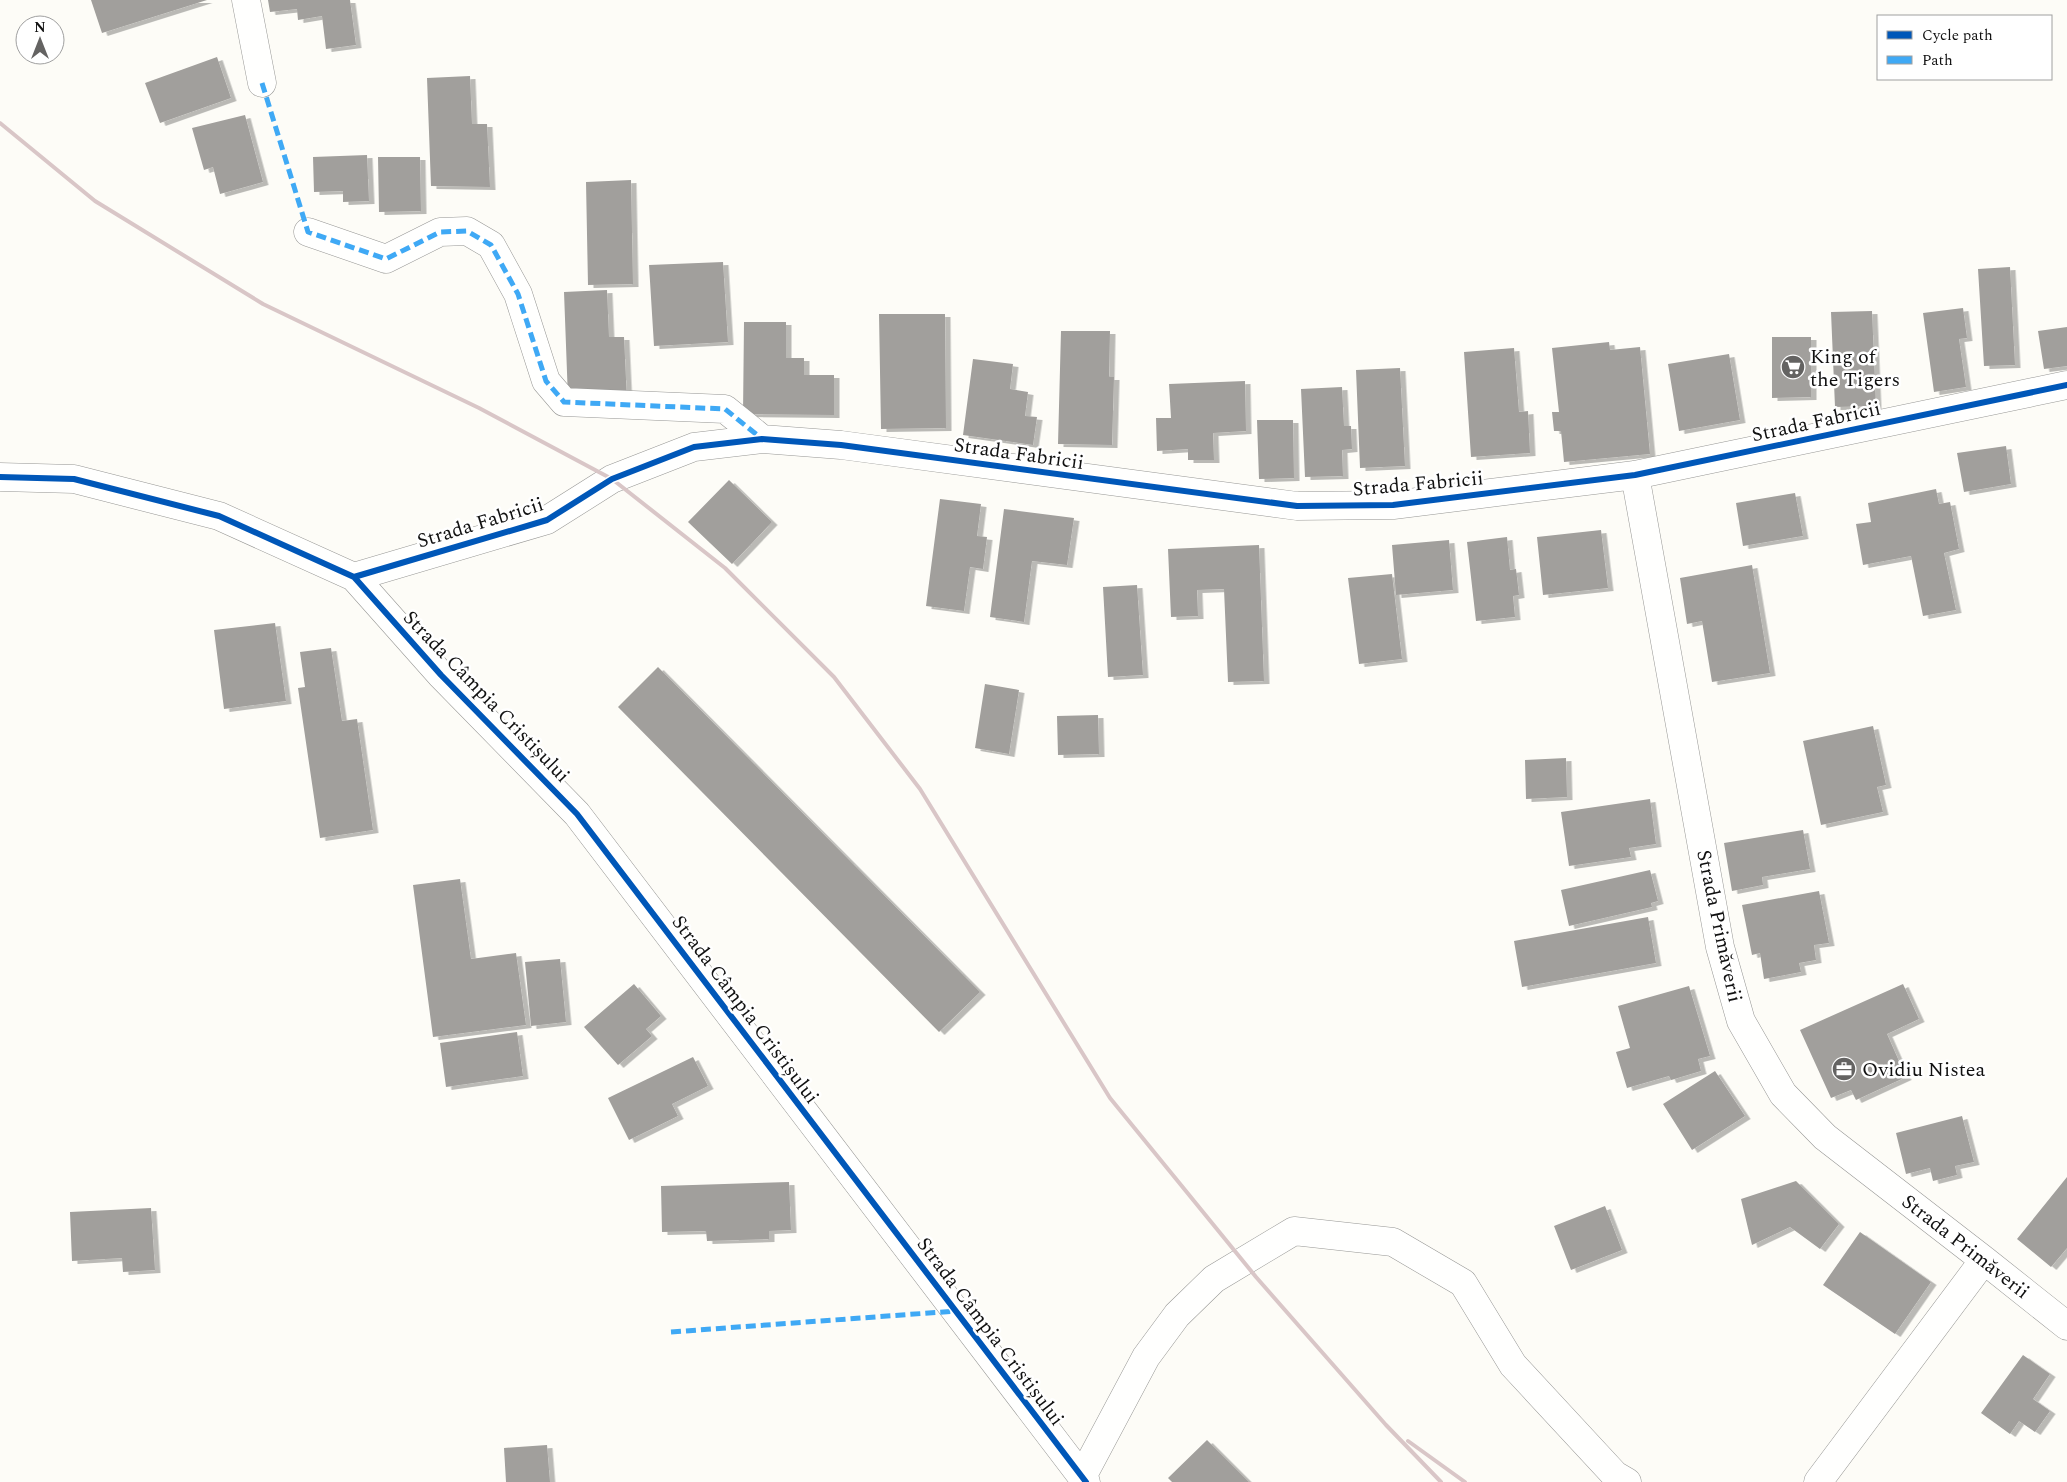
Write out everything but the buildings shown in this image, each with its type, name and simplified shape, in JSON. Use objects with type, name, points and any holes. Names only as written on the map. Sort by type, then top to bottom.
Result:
[{"type":"street","points":[[246,0],[262,83]]},
{"type":"street","points":[[308,232],[386,258],[440,232],[467,231],[491,245],[518,294],[546,381],[564,402],[725,409],[762,439]]},
{"type":"street","name":"Strada Fabricii","points":[[354,577],[548,520],[612,479],[694,447],[762,439],[841,445],[1297,506],[1393,505],[1636,475],[2067,385]]},
{"type":"street","name":"Strada Primăverii","points":[[1636,475],[1720,947],[1741,1022],[1783,1094],[1825,1137],[2067,1326]]},
{"type":"street","points":[[0,477],[74,479],[219,516],[354,577]]},
{"type":"street","name":"Strada Câmpia Cristișului","points":[[354,577],[441,675],[577,814],[1084,1480]]},
{"type":"street","points":[[1084,1480],[1146,1357],[1177,1315],[1214,1279],[1294,1231],[1394,1242],[1463,1282],[1513,1366],[1615,1475],[1626,1482]]},
{"type":"street","points":[[1818,1482],[1984,1260]]},
{"type":"railway","points":[[0,123],[95,201],[263,304],[479,408],[612,479],[725,568],[834,677],[920,789],[1110,1098],[1256,1277],[1386,1425],[1441,1482]]},
{"type":"railway","points":[[1408,1441],[1465,1482]]},
{"type":"marked path","points":[[262,83],[308,232],[386,259],[440,232],[467,231],[491,245],[518,294],[546,381],[564,402],[725,409],[762,439]]},
{"type":"marked path","points":[[671,1332],[956,1311]]},
{"type":"cycle path","points":[[0,477],[74,479],[219,516],[354,577],[547,520],[612,479],[694,447],[762,439],[841,445],[1297,506],[1393,505],[1635,475],[2067,385]]},
{"type":"cycle path","points":[[354,577],[441,675],[577,814],[1086,1482]]},
{"type":"place","name":"King of the Tigers","points":[[1793,367]]},
{"type":"place","name":"Ovidiu Nistea","points":[[1844,1069]]}]
